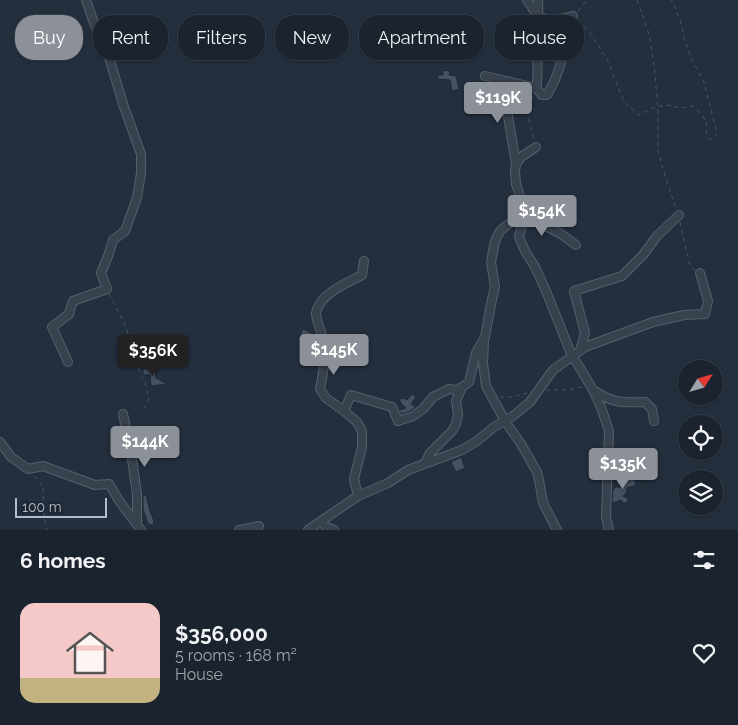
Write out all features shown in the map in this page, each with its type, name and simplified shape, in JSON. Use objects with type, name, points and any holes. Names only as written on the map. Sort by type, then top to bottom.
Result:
[{"type":"street","points":[[68,362],[52,327],[69,314],[73,301],[107,289],[101,273],[113,240],[125,230],[137,198],[141,173],[141,154],[108,54],[86,0]]},
{"type":"street","points":[[527,0],[538,15]]},
{"type":"street","points":[[538,0],[539,15]]},
{"type":"street","points":[[536,88],[539,68],[538,60]]},
{"type":"street","points":[[485,76],[536,88],[542,95],[547,94],[553,84],[562,60]]},
{"type":"street","points":[[510,82],[508,116],[516,164],[516,184],[524,208],[524,217],[519,237],[546,291],[572,356],[593,390],[609,431],[606,517],[609,530]]},
{"type":"street","points":[[516,164],[536,147]]},
{"type":"street","points":[[524,208],[542,224],[576,245]]},
{"type":"street","points":[[524,208],[518,216],[500,230],[495,241],[492,262],[495,287],[482,363],[486,386],[505,421],[537,472],[543,503],[557,530]]},
{"type":"street","points":[[580,350],[585,334],[574,291],[622,276],[643,255],[656,236],[679,215]]},
{"type":"street","points":[[358,496],[354,479],[362,447],[362,431],[357,422],[344,410],[326,398],[320,389],[325,362],[324,341],[316,314],[321,301],[333,290],[362,275],[364,261]]},
{"type":"street","points":[[308,530],[358,496],[388,483],[408,470],[462,450],[477,441],[530,402],[553,370],[580,350],[653,322],[684,315],[705,314],[708,301],[700,273]]},
{"type":"street","points":[[344,410],[351,394],[392,408],[398,421],[413,416],[423,409],[433,397],[449,389],[455,390],[469,382],[476,353],[485,337]]},
{"type":"street","points":[[425,463],[430,454],[452,431],[456,424],[458,414],[456,401],[462,387]]},
{"type":"street","points":[[593,390],[606,399],[625,403],[645,402],[652,409],[654,421]]},
{"type":"street","points":[[123,414],[137,494],[139,527]]},
{"type":"street","points":[[0,442],[11,457],[28,469],[43,466],[96,484],[109,484],[139,527]]},
{"type":"street","points":[[321,521],[326,527],[334,530]]},
{"type":"street","points":[[239,530],[259,526]]},
{"type":"path","points":[[637,0],[649,34],[658,106],[658,151],[662,169],[679,215],[690,266],[700,273]]},
{"type":"path","points":[[584,27],[591,34],[606,58],[624,102],[639,115],[658,106],[667,105],[681,108],[692,106],[702,114],[708,127],[706,135],[711,140],[717,134],[704,82],[684,41],[680,20],[671,0]]},
{"type":"path","points":[[536,88],[528,108],[531,132],[536,147]]},
{"type":"path","points":[[107,289],[126,327],[137,365],[146,386],[148,399],[144,408]]},
{"type":"path","points":[[28,469],[43,486],[44,516],[47,530]]},
{"type":"building","points":[[443,70],[450,71],[449,75],[456,76],[459,89],[452,91],[450,80],[437,79],[438,75],[443,75]]},
{"type":"building","points":[[303,329],[316,335],[312,346],[298,339]]},
{"type":"building","points":[[155,366],[156,378],[167,384],[151,386],[150,375],[143,375],[143,369],[150,369],[150,367]]},
{"type":"building","points":[[411,395],[416,397],[411,404],[416,407],[401,414],[399,410],[406,408],[400,402],[400,399],[407,400]]},
{"type":"building","points":[[461,457],[465,468],[456,472],[451,462]]},
{"type":"building","points":[[625,474],[628,479],[634,478],[636,485],[627,488],[627,492],[623,496],[627,498],[627,503],[623,503],[621,500],[612,503],[613,490],[616,487],[624,487],[620,476]]},
{"type":"building","points":[[143,495],[146,495],[154,521],[153,525],[148,524],[143,509]]}]
